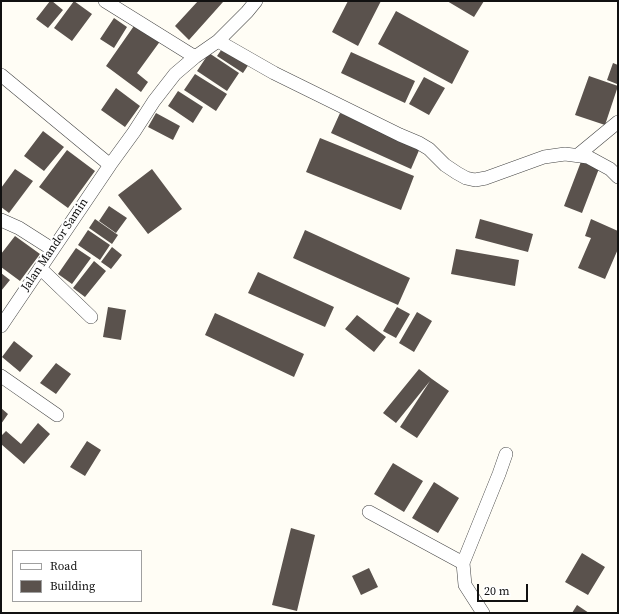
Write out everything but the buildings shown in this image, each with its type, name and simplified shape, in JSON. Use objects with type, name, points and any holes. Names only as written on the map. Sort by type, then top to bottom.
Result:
[{"type":"street","points":[[105,1],[194,57]]},
{"type":"street","name":"Jalan Mandor Samin","points":[[1,326],[110,165],[175,74],[194,57],[218,40],[247,12],[256,1]]},
{"type":"street","points":[[218,40],[274,73],[429,148],[445,164],[466,178],[475,180],[486,178],[544,157],[565,154],[588,157],[610,169],[618,177]]},
{"type":"street","points":[[1,75],[110,165]]},
{"type":"street","points":[[578,155],[618,122]]},
{"type":"street","points":[[1,220],[19,228],[52,249]]},
{"type":"street","points":[[40,268],[91,317]]},
{"type":"street","points":[[1,376],[57,415]]},
{"type":"street","points":[[483,613],[465,585],[462,563],[506,454]]},
{"type":"street","points":[[369,512],[462,563]]}]
